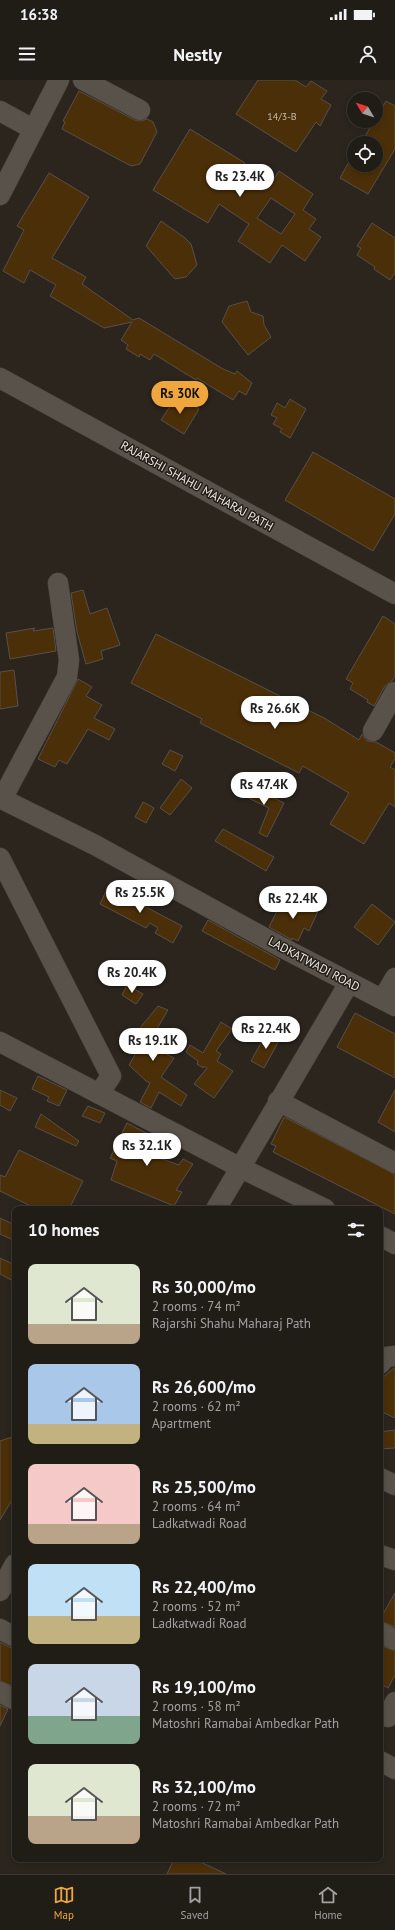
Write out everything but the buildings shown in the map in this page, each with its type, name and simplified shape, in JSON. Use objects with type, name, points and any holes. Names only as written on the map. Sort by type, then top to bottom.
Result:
[{"type":"street","points":[[0,195],[58,80]]},
{"type":"street","points":[[83,80],[140,110]]},
{"type":"street","points":[[0,111],[33,129]]},
{"type":"street","name":"RAJARSHI SHAHU MAHARAJ PATH","points":[[0,378],[392,585]]},
{"type":"street","points":[[1,798],[67,677],[69,660],[58,583]]},
{"type":"street","points":[[373,731],[395,692]]},
{"type":"street","name":"LADKATWADI ROAD","points":[[1,798],[95,845],[281,948],[389,1003]]},
{"type":"street","points":[[0,858],[111,1076],[99,1094]]},
{"type":"street","points":[[389,1003],[395,978]]},
{"type":"street","points":[[218,1206],[278,1101],[349,983]]},
{"type":"street","points":[[0,1042],[240,1167],[319,1206]]},
{"type":"street","points":[[278,1101],[395,1163]]},
{"type":"street","points":[[383,1238],[395,1244]]},
{"type":"street","points":[[383,1360],[386,1357],[395,1356]]},
{"type":"street","points":[[383,1479],[395,1485]]},
{"type":"street","points":[[383,1556],[395,1560]]},
{"type":"street","points":[[0,1591],[12,1569]]},
{"type":"street","points":[[0,1629],[12,1635]]},
{"type":"street","points":[[383,1634],[395,1640]]},
{"type":"street","points":[[0,1692],[12,1698]]},
{"type":"street","points":[[383,1763],[395,1769]]}]
